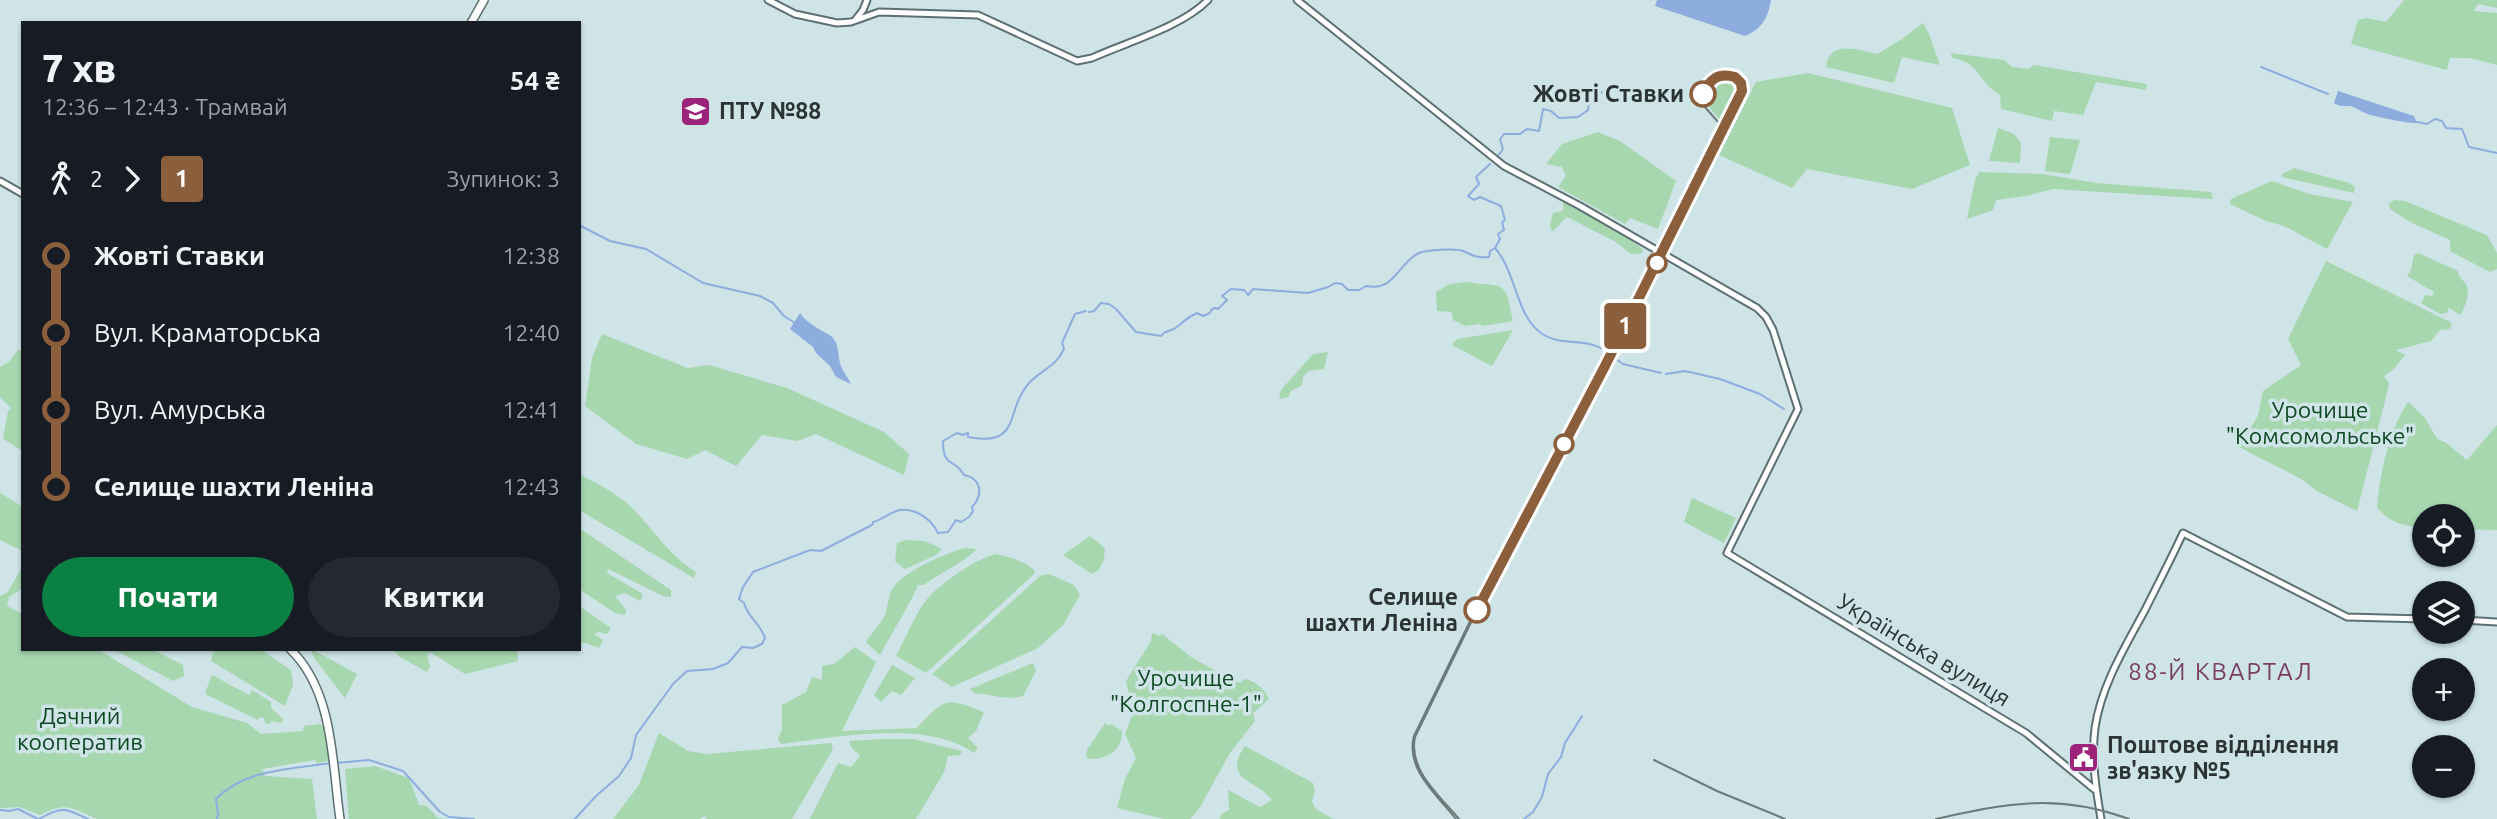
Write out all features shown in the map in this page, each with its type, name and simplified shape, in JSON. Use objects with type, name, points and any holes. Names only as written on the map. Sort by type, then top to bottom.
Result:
[{"type":"main road","points":[[472,21],[484,0]]},
{"type":"main road","points":[[291,651],[303,665],[319,696],[327,721],[340,819]]},
{"type":"street","points":[[768,0],[788,12],[837,23],[853,21],[879,12],[978,15],[1051,50],[1082,61],[1179,21],[1208,0]]},
{"type":"street","points":[[853,21],[868,0],[879,12]]},
{"type":"street","name":"Українська вулиця","points":[[1297,0],[1504,166],[1596,215],[1757,308],[1773,330],[1798,410],[1727,553],[2026,733],[2094,789]]},
{"type":"street","points":[[0,181],[21,193]]},
{"type":"street","points":[[2101,819],[2094,789],[2094,737],[2104,695],[2123,650],[2183,533],[2347,617],[2412,619]]},
{"type":"street","points":[[2475,621],[2497,622]]},
{"type":"green space","points":[[2404,0],[2497,0],[2497,8],[2478,4],[2474,11],[2497,13],[2497,65],[2470,58],[2450,58],[2447,70],[2351,44],[2358,20],[2366,18],[2386,22]]},
{"type":"green space","points":[[1923,23],[1940,65],[1902,57],[1894,83],[1826,67],[1828,58],[1839,50],[1846,48],[1877,54]]},
{"type":"green space","points":[[1951,53],[2004,60],[2012,67],[2028,69],[2034,65],[2147,84],[2146,90],[2096,82],[2083,115],[2054,111],[2052,121],[2001,109],[2000,95],[1992,90],[1974,68],[1962,60],[1952,58]]},
{"type":"green space","points":[[1808,73],[1952,108],[1970,165],[1912,189],[1807,169],[1792,188],[1719,155],[1756,82]]},
{"type":"green space","points":[[1730,77],[1739,83],[1737,99],[1731,109],[1719,119],[1710,108],[1708,99],[1719,78]]},
{"type":"green space","points":[[1998,128],[2014,134],[2021,143],[2020,163],[1989,161]]},
{"type":"green space","points":[[1598,132],[1620,141],[1676,181],[1658,229],[1630,218],[1625,224],[1558,187],[1566,176],[1562,167],[1546,164],[1562,144]]},
{"type":"green space","points":[[2050,137],[2080,140],[2070,174],[2045,171]]},
{"type":"green space","points":[[2294,168],[2349,183],[2355,187],[2354,193],[2282,177],[2282,174]]},
{"type":"green space","points":[[1979,172],[2043,174],[2096,183],[2211,192],[2213,199],[2053,189],[1996,200],[1993,210],[1967,219]]},
{"type":"green space","points":[[2272,181],[2309,194],[2353,202],[2327,249],[2284,226],[2266,221],[2230,204],[2231,199]]},
{"type":"green space","points":[[2395,200],[2405,201],[2487,235],[2497,253],[2497,269],[2490,272],[2450,251],[2450,240],[2412,223],[2390,209],[2389,203]]},
{"type":"green space","points":[[1563,202],[1621,233],[1642,249],[1643,253],[1631,254],[1616,242],[1567,217],[1552,231],[1550,226],[1553,213],[1563,211]]},
{"type":"green space","points":[[2418,253],[2458,271],[2468,290],[2460,315],[2449,308],[2447,313],[2440,314],[2421,303],[2425,295],[2432,296],[2434,292],[2407,276],[2414,255]]},
{"type":"green space","name":"Урочище \"Комсомольське\"","points":[[2326,261],[2452,323],[2450,329],[2440,330],[2431,341],[2396,350],[2405,355],[2393,370],[2384,376],[2389,383],[2388,389],[2357,511],[2239,447],[2258,416],[2263,391],[2301,365],[2288,339]]},
{"type":"green space","points":[[1466,282],[1502,288],[1508,298],[1513,321],[1465,326],[1453,320],[1452,312],[1437,311],[1436,292],[1450,284]]},
{"type":"green space","points":[[1513,330],[1492,366],[1452,345],[1457,339]]},
{"type":"green space","points":[[602,334],[688,368],[709,365],[787,388],[884,432],[909,454],[904,475],[816,434],[797,441],[762,435],[736,466],[705,450],[687,459],[636,444],[585,406],[592,358]]},
{"type":"green space","points":[[18,350],[21,351],[21,450],[3,439],[8,411],[11,408],[0,397],[0,367],[9,362]]},
{"type":"green space","points":[[1328,352],[1324,369],[1308,371],[1303,377],[1302,385],[1291,391],[1288,397],[1279,399],[1281,390],[1313,354]]},
{"type":"green space","name":"Урочище \"Комсомольське\"","points":[[2408,402],[2425,418],[2437,439],[2445,442],[2467,460],[2497,425],[2497,530],[2475,529],[2475,504],[2412,504],[2412,526],[2398,523],[2381,512],[2377,507],[2380,480],[2386,453]]},
{"type":"green space","points":[[581,475],[630,506],[668,549],[696,572],[694,578],[581,511]]},
{"type":"green space","points":[[0,493],[21,506],[21,550],[0,540]]},
{"type":"green space","points":[[1692,498],[1736,518],[1724,543],[1684,522]]},
{"type":"green space","points":[[581,529],[671,590],[671,597],[663,596],[608,569],[607,573],[643,594],[640,601],[625,593],[615,596],[626,610],[625,615],[615,613],[581,590]]},
{"type":"green space","points":[[1090,536],[1105,548],[1099,570],[1092,574],[1063,555]]},
{"type":"green space","points":[[907,540],[925,541],[942,549],[936,555],[905,569],[895,561],[897,543]]},
{"type":"green space","points":[[965,548],[977,549],[924,585],[918,585],[880,655],[866,642],[885,615],[893,588],[916,569]]},
{"type":"green space","points":[[997,554],[1027,565],[1035,571],[1034,574],[926,673],[896,656],[916,616],[930,596],[968,567]]},
{"type":"green space","name":"Дачний кооператив","points":[[21,569],[21,589],[9,597],[7,606],[21,613],[21,651],[100,651],[192,707],[247,723],[261,734],[303,731],[304,726],[320,724],[325,728],[329,761],[317,763],[315,760],[262,769],[265,776],[312,779],[317,819],[97,819],[63,807],[40,815],[19,807],[0,808],[0,596],[7,593]]},
{"type":"green space","points":[[1049,574],[1074,585],[1080,595],[1063,625],[1038,648],[952,687],[932,674],[1040,576]]},
{"type":"green space","points":[[581,607],[611,628],[607,634],[594,634],[603,640],[599,648],[581,642]]},
{"type":"green space","points":[[1152,633],[1160,636],[1162,634],[1191,657],[1218,672],[1223,679],[1227,677],[1240,683],[1245,679],[1253,682],[1269,699],[1253,713],[1255,721],[1230,753],[1199,809],[1190,819],[1165,819],[1117,808],[1125,779],[1136,758],[1125,734],[1135,708],[1131,703],[1126,681],[1151,641]]},
{"type":"green space","points":[[855,647],[876,662],[842,731],[917,728],[940,706],[947,703],[961,704],[984,712],[976,731],[968,738],[978,748],[974,753],[931,736],[907,733],[854,735],[781,744],[778,739],[782,729],[782,705],[806,692],[812,677],[822,680],[822,666],[834,664]]},
{"type":"green space","points":[[117,651],[155,651],[183,665],[184,676],[173,681]]},
{"type":"green space","points":[[214,651],[263,651],[291,670],[293,685],[285,706],[211,661]]},
{"type":"green space","points":[[312,651],[357,674],[345,698],[314,658]]},
{"type":"green space","points":[[395,651],[517,651],[518,661],[465,674],[430,652],[427,655],[430,666],[427,672],[400,657]]},
{"type":"green space","points":[[1033,663],[1036,671],[1023,696],[1004,698],[974,693],[970,689]]},
{"type":"green space","points":[[892,665],[915,678],[901,695],[892,691],[881,702],[874,695]]},
{"type":"green space","points":[[212,675],[249,695],[252,690],[271,702],[271,708],[283,719],[281,723],[265,723],[264,718],[260,717],[258,720],[209,696],[205,693]]},
{"type":"green space","points":[[1105,723],[1122,731],[1120,743],[1108,755],[1090,759],[1086,756],[1087,750]]},
{"type":"green space","points":[[659,733],[688,751],[707,754],[831,743],[833,749],[792,819],[707,819],[705,816],[700,819],[613,819],[639,785]]},
{"type":"green space","points":[[913,739],[962,751],[960,755],[948,756],[944,772],[916,819],[810,819],[838,763],[851,767],[860,756],[849,741]]},
{"type":"green space","name":"Урочище \"Колгоспне-1\"","points":[[1245,746],[1313,783],[1315,791],[1312,801],[1316,809],[1333,819],[1219,819],[1229,810],[1228,790],[1260,807],[1272,800],[1239,773],[1237,766]]},
{"type":"green space","points":[[375,766],[409,778],[419,805],[427,806],[438,818],[448,819],[349,819],[345,769]]},
{"type":"water","points":[[1657,0],[1771,0],[1763,22],[1745,36],[1655,6]]},
{"type":"water","points":[[2338,91],[2414,116],[2417,123],[2382,118],[2338,105],[2334,103]]},
{"type":"water","points":[[800,313],[834,339],[841,366],[851,384],[836,377],[813,347],[790,329]]},
{"type":"waterway","points":[[2261,67],[2328,94]]},
{"type":"waterway","points":[[1498,156],[1503,149],[1500,139],[1504,134],[1520,134],[1527,129],[1539,131],[1543,109],[1551,111],[1559,118],[1578,117],[1588,110],[1590,98],[1603,92]]},
{"type":"waterway","points":[[2417,122],[2427,124],[2435,119],[2442,121],[2446,128],[2462,129],[2469,147],[2497,153]]},
{"type":"waterway","points":[[1089,312],[1094,311],[1101,303],[1109,304],[1136,332],[1161,336],[1197,313],[1203,316],[1215,308],[1218,309],[1227,300],[1222,296],[1231,289],[1244,290],[1248,295],[1253,289],[1308,293],[1335,283],[1342,284],[1348,290],[1359,290],[1366,286],[1384,285],[1419,253],[1454,250],[1478,257],[1489,257],[1490,251],[1500,239],[1498,234],[1504,230],[1502,222],[1505,220],[1501,206],[1480,197],[1474,200],[1468,196],[1479,184],[1476,177],[1490,164]]},
{"type":"waterway","points":[[581,226],[610,241],[646,249],[703,283],[760,296],[773,303],[784,316],[795,323]]},
{"type":"waterway","points":[[1495,248],[1508,270],[1522,307],[1535,328],[1551,338],[1587,343],[1601,348]]},
{"type":"waterway","points":[[575,819],[619,776],[631,758],[636,735],[673,684],[687,671],[713,669],[728,663],[742,647],[753,648],[762,644],[765,638],[763,633],[739,599],[753,572],[810,550],[821,551],[900,510],[923,516],[938,533],[948,532],[956,520],[961,522],[969,517],[978,497],[979,487],[974,479],[964,475],[947,459],[943,441],[957,433],[968,433],[968,437],[985,439],[1005,432],[1021,394],[1029,383],[1060,355],[1064,349],[1062,343],[1075,314],[1086,311]]},
{"type":"waterway","points":[[1613,357],[1623,364],[1661,373]]},
{"type":"waterway","points":[[1666,374],[1685,371],[1720,379],[1760,394],[1784,409]]},
{"type":"waterway","points":[[1524,819],[1533,812],[1542,797],[1548,774],[1561,757],[1565,743],[1582,716]]},
{"type":"waterway","points":[[336,763],[369,760],[403,771],[440,812],[449,817],[474,819]]},
{"type":"waterway","points":[[217,819],[216,799],[240,782],[270,772],[331,763]]},
{"type":"waterway","points":[[0,810],[18,809],[38,819]]},
{"type":"waterway","points":[[39,819],[59,810],[88,819]]},
{"type":"tram line","name":"1","points":[[1477,610],[1605,366],[1742,91],[1742,86],[1735,77],[1719,76],[1710,81],[1703,94]]},
{"type":"tram line","points":[[1456,819],[1424,781],[1418,770],[1412,748],[1414,736],[1498,564],[1603,366],[1717,137],[1719,123],[1704,106],[1703,94],[1715,77],[1733,76],[1741,83],[1742,91],[1605,366],[1499,565],[1415,737],[1416,761],[1421,771],[1427,782],[1459,819]]},
{"type":"railway","points":[[1654,760],[1717,791],[1785,819]]},
{"type":"railway","points":[[1936,819],[2033,803],[2079,806],[2129,819]]},
{"type":"place","name":"Жовті Ставки","points":[[1703,94]]},
{"type":"place","name":"ПТУ №88","points":[[696,111]]},
{"type":"place","name":"Селище шахти Леніна","points":[[1477,610]]},
{"type":"place","name":"Поштове відділення зв'язку №5","points":[[2084,758]]},
{"type":"district","name":"88-Й КВАРТАЛ","points":[[2221,672]]}]
